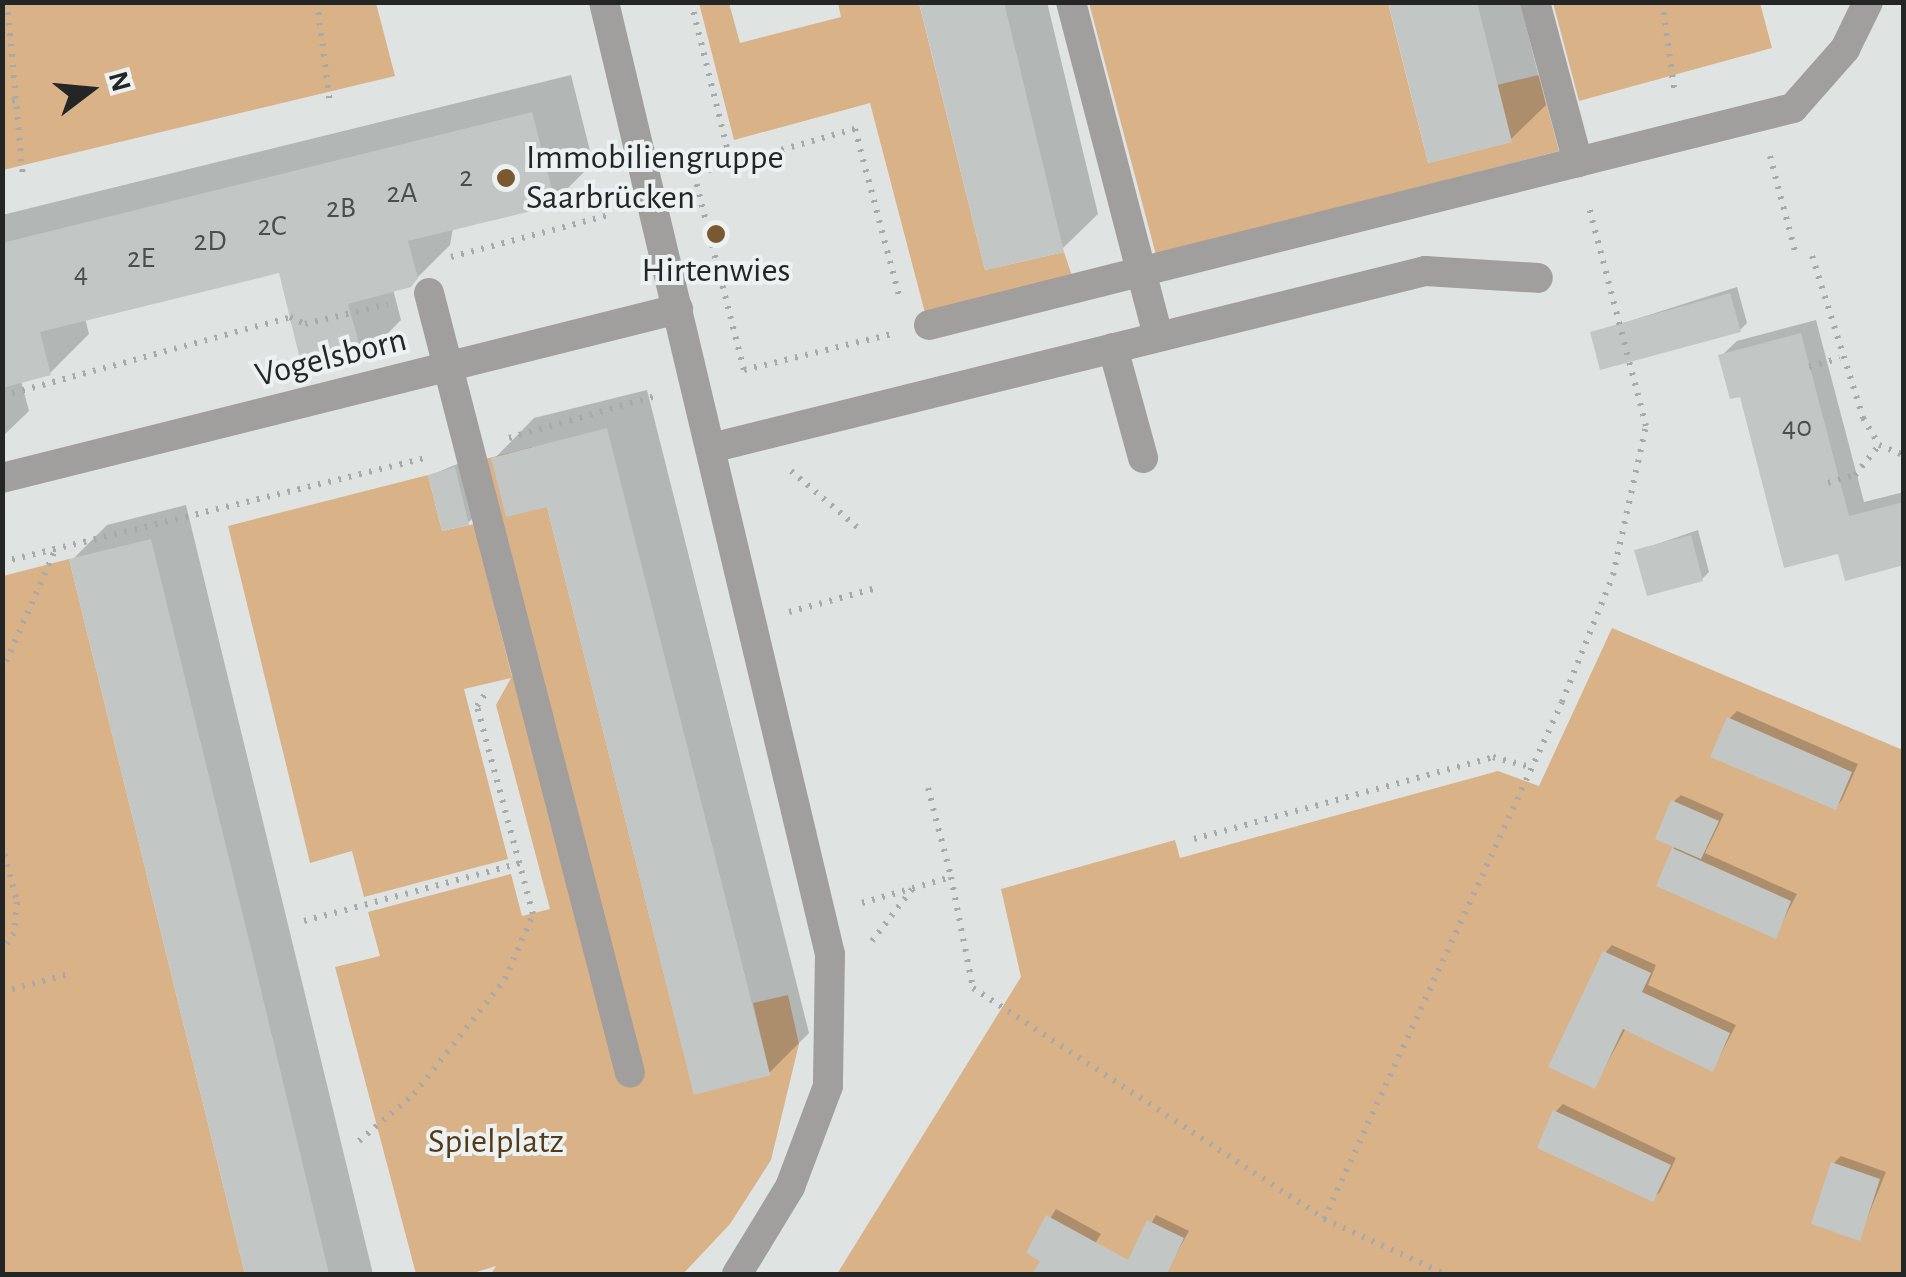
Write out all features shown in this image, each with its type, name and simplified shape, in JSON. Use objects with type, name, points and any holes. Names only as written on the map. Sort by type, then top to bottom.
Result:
[{"type":"street","points":[[604,2],[824,913],[833,1043],[810,1144],[737,1274]]},
{"type":"street","points":[[1071,2],[1158,336]]},
{"type":"street","points":[[1535,2],[1578,162]]},
{"type":"street","points":[[918,328],[1793,108],[1845,48],[1868,2]]},
{"type":"street","points":[[711,448],[1425,270],[1538,278]]},
{"type":"street","points":[[429,293],[630,1073]]},
{"type":"street","name":"Vogelsborn","points":[[2,478],[678,309]]},
{"type":"street","points":[[1113,348],[1144,458]]},
{"type":"path","points":[[7,2],[7,53],[16,100],[23,180]]},
{"type":"path","points":[[318,2],[330,104]]},
{"type":"path","points":[[690,2],[731,164]]},
{"type":"path","points":[[1662,2],[1680,136]]},
{"type":"path","points":[[2,104],[16,100]]},
{"type":"path","points":[[1759,116],[1795,251]]},
{"type":"path","points":[[854,129],[918,328],[741,371],[694,174],[854,129]]},
{"type":"path","points":[[1324,1219],[1531,767],[1613,575],[1646,426],[1578,162]]},
{"type":"path","points":[[2,396],[290,316],[305,324],[429,293],[444,259],[653,203]]},
{"type":"path","points":[[1812,256],[1840,358],[1879,445],[1904,455]]},
{"type":"path","points":[[1809,367],[1840,358]]},
{"type":"path","points":[[2,562],[644,404],[660,392]]},
{"type":"path","points":[[745,439],[863,532]]},
{"type":"path","points":[[1828,483],[1856,476],[1879,445]]},
{"type":"path","points":[[2,671],[55,550]]},
{"type":"path","points":[[754,621],[877,588]]},
{"type":"path","points":[[359,1141],[414,1094],[505,979],[533,914],[477,706],[484,696]]},
{"type":"path","points":[[1194,839],[1494,757],[1531,767]]},
{"type":"path","points":[[928,788],[973,988],[1324,1219],[1445,1274]]},
{"type":"path","points":[[2,844],[16,902],[14,933],[2,952]]},
{"type":"path","points":[[304,921],[520,863]]},
{"type":"path","points":[[878,898],[950,877]]},
{"type":"path","points":[[2,992],[69,974]]},
{"type":"green space","points":[[2,3],[376,3],[395,76],[3,170]]},
{"type":"green space","points":[[699,3],[729,3],[740,43],[841,17],[838,3],[919,3],[985,270],[1064,252],[1072,276],[925,313],[870,103],[734,140]]},
{"type":"green space","points":[[1089,3],[1388,3],[1428,163],[1511,142],[1497,85],[1539,75],[1559,151],[1156,255]]},
{"type":"green space","points":[[1553,3],[1760,3],[1772,48],[1579,101]]},
{"type":"green space","name":"Spielplatz","points":[[532,447],[694,1094],[770,1075],[753,1003],[788,995],[799,1044],[771,1160],[730,1224],[683,1274],[491,1274],[496,1266],[470,1274],[416,1274],[335,967],[380,956],[368,912],[511,874],[522,916],[550,909],[496,705],[511,678],[464,689],[508,859],[364,897],[352,851],[310,863],[228,526],[428,475],[442,531],[474,524],[512,677],[538,670],[485,459]]},
{"type":"green space","points":[[69,559],[245,1274],[3,1274],[3,576]]},
{"type":"green space","points":[[1612,628],[1903,750],[1903,1274],[837,1274],[1021,977],[1001,889],[1175,840],[1180,858],[1498,771],[1539,786]]},
{"type":"building","points":[[919,2],[1004,2],[1064,252],[985,270]]},
{"type":"building","points":[[1388,2],[1477,2],[1512,142],[1428,163]]},
{"type":"building","points":[[532,112],[556,205],[408,241],[418,278],[411,287],[348,304],[364,361],[304,376],[279,273],[40,332],[51,375],[2,388],[2,243]]},
{"type":"building","points":[[1730,293],[1741,332],[1600,370],[1590,332]]},
{"type":"building","points":[[1801,333],[1849,516],[1904,502],[1904,565],[1845,581],[1838,554],[1784,568],[1740,397],[1730,399],[1718,355]]},
{"type":"building","points":[[607,428],[770,1075],[694,1095],[547,507],[506,517],[491,458]]},
{"type":"building","points":[[455,467],[469,525],[442,531],[428,475]]},
{"type":"building","points":[[1691,535],[1703,581],[1647,596],[1634,550]]},
{"type":"building","points":[[151,539],[329,1274],[245,1274],[69,559]]},
{"type":"building","points":[[1727,717],[1852,772],[1836,810],[1710,757]]},
{"type":"building","points":[[1671,800],[1719,821],[1701,859],[1655,839]]},
{"type":"building","points":[[1672,848],[1791,901],[1776,939],[1656,886]]},
{"type":"building","points":[[1603,951],[1651,973],[1642,992],[1730,1033],[1713,1072],[1623,1029],[1595,1089],[1548,1067]]},
{"type":"building","points":[[1553,1110],[1671,1165],[1653,1202],[1537,1148]]},
{"type":"building","points":[[1831,1162],[1880,1179],[1860,1241],[1811,1224]]},
{"type":"building","points":[[1046,1215],[1128,1260],[1147,1220],[1184,1238],[1167,1274],[1032,1274],[1040,1261],[1026,1253]]},
{"type":"place","name":"Immobiliengruppe Saarbrücken","points":[[506,178]]},
{"type":"place","name":"Hirtenwies","points":[[716,234]]}]
